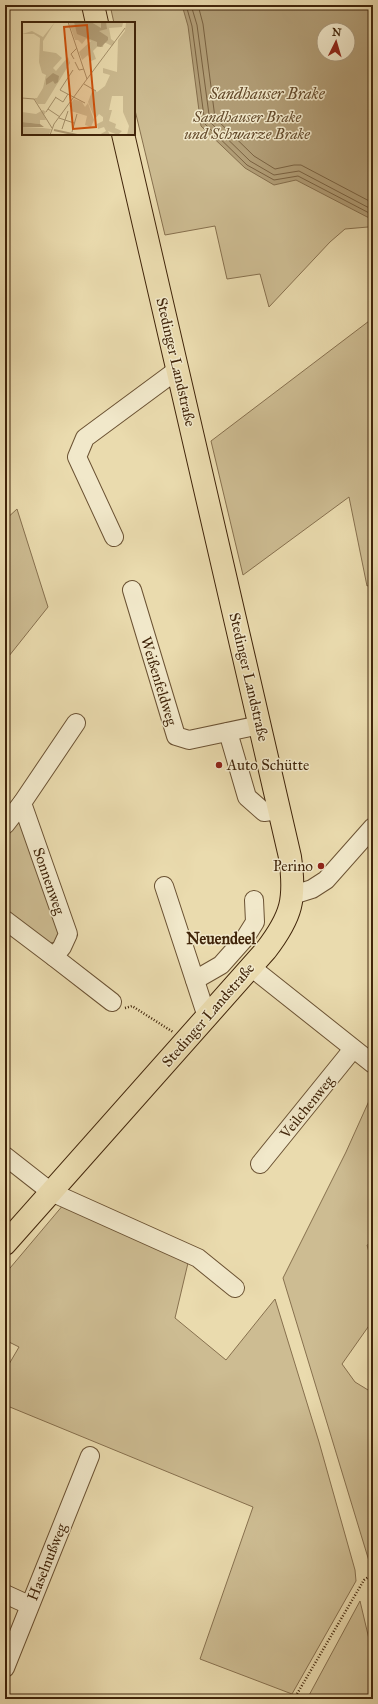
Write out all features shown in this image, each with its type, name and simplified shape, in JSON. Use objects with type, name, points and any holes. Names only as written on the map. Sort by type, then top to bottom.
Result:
[{"type":"main road","points":[[93,5],[97,22]]},
{"type":"main road","name":"Stedinger Landstraße","points":[[5,1244],[251,967],[281,930],[293,895],[290,857],[123,135]]},
{"type":"street","points":[[114,537],[78,457],[85,438],[178,370]]},
{"type":"street","name":"Weißenfeldweg","points":[[132,590],[176,736],[189,740],[260,725]]},
{"type":"street","points":[[5,824],[22,803],[76,724]]},
{"type":"street","points":[[228,732],[246,798],[264,812],[279,810]]},
{"type":"street","name":"Sonnenweg","points":[[22,803],[68,934],[62,947],[54,956]]},
{"type":"street","points":[[293,895],[312,889],[326,880],[373,827]]},
{"type":"street","points":[[164,886],[207,1017]]},
{"type":"street","points":[[194,980],[221,965],[245,938],[255,922],[254,900]]},
{"type":"street","points":[[5,920],[54,956],[112,1002]]},
{"type":"street","points":[[251,967],[373,1064]]},
{"type":"street","name":"Veilchenweg","points":[[260,1164],[353,1049]]},
{"type":"street","points":[[5,1156],[51,1192],[198,1258],[235,1288]]},
{"type":"street","name":"Haselnußweg","points":[[5,1668],[90,1456]]},
{"type":"street","points":[[5,1594],[29,1605]]},
{"type":"path","points":[[112,1002],[121,1010],[132,1006],[187,1040]]},
{"type":"path","points":[[294,1699],[364,1580],[373,1574]]},
{"type":"green space","name":"Sandhauser Brake und Schwarze Brake","points":[[110,5],[373,5],[373,230],[368,227],[345,229],[330,242],[269,307],[260,274],[227,279],[215,226],[165,235],[135,110],[135,22],[114,22]]},
{"type":"green space","points":[[373,318],[373,584],[367,586],[349,497],[243,575],[211,441]]},
{"type":"green space","points":[[17,509],[48,607],[5,661],[5,520]]},
{"type":"green space","points":[[19,823],[26,826],[62,934],[57,942],[48,943],[5,910],[5,834],[11,826]]},
{"type":"green space","points":[[373,1092],[373,1243],[367,1245],[373,1267],[373,1320],[342,1364],[355,1382],[373,1393],[373,1562],[369,1561],[283,1278],[346,1152]]},
{"type":"green space","points":[[64,1204],[188,1263],[175,1318],[226,1360],[275,1299],[319,1442],[355,1570],[356,1581],[292,1694],[200,1659],[253,1507],[5,1405],[5,1371],[19,1347],[5,1340],[5,1274]]},
{"type":"green space","points":[[360,1601],[373,1656],[373,1699],[307,1699]]},
{"type":"water","name":"Sandhauser Brake","points":[[182,5],[373,5],[373,220],[296,180],[274,185],[245,168],[201,126],[188,26]]},
{"type":"place","name":"Auto Schütte","points":[[219,765]]},
{"type":"place","name":"Perino","points":[[321,866]]},
{"type":"district","name":"Neuendeel","points":[[221,938]]}]
